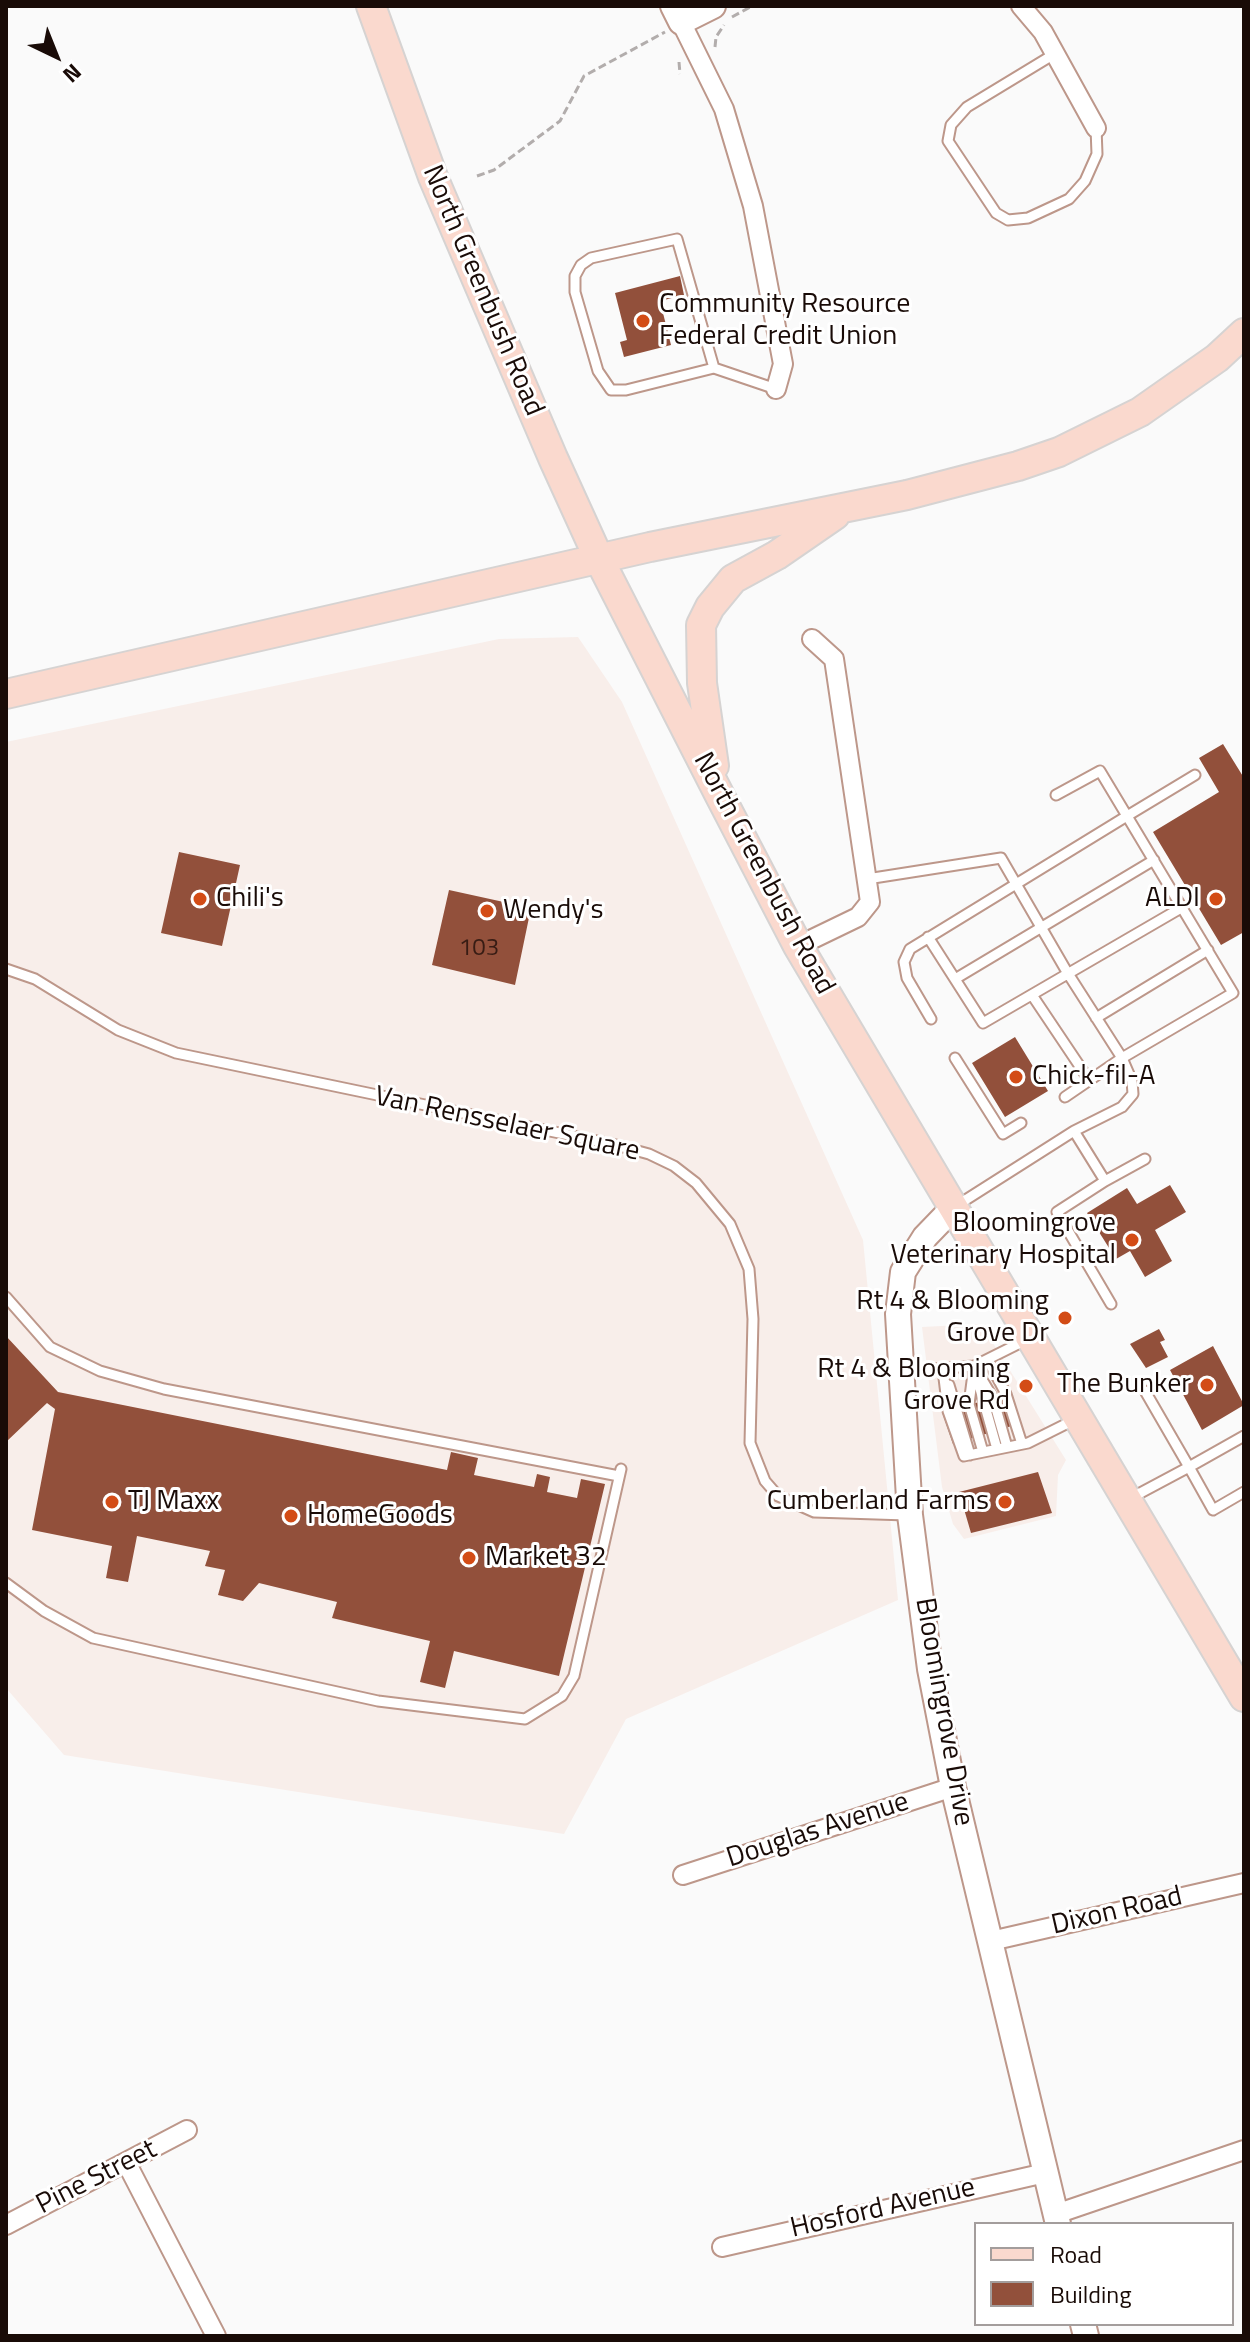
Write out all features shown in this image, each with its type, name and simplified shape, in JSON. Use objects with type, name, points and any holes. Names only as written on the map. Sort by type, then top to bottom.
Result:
[{"type":"main road","name":"North Greenbush Road","points":[[371,6],[433,177],[599,559],[719,794],[798,946],[1076,1419],[1244,1697]]},
{"type":"main road","points":[[6,694],[599,559],[967,481],[1059,452],[1140,412],[1217,358],[1244,333]]},
{"type":"main road","points":[[719,794],[702,683],[701,625],[710,607],[733,579],[777,555],[847,507]]},
{"type":"street","points":[[713,6],[673,20],[724,109],[753,206],[783,364],[776,389]]},
{"type":"street","points":[[1021,6],[1056,53],[1096,128]]},
{"type":"street","points":[[798,946],[858,917],[870,902],[834,659],[812,639]]},
{"type":"street","name":"Bloomingrove Drive","points":[[953,1208],[925,1237],[903,1272],[898,1314],[910,1515],[930,1669],[953,1787],[1057,2219]]},
{"type":"street","name":"Douglas Avenue","points":[[683,1875],[953,1787]]},
{"type":"street","name":"Dixon Road","points":[[991,1941],[1244,1883]]},
{"type":"street","name":"Pine Street","points":[[6,2225],[187,2130]]},
{"type":"street","points":[[1057,2219],[1244,2150]]},
{"type":"street","points":[[127,2164],[216,2336]]},
{"type":"street","name":"Hosford Avenue","points":[[722,2247],[1045,2173]]},
{"type":"lane","points":[[1056,53],[967,107],[951,125],[948,141],[996,213],[1008,220],[1028,218],[1069,199],[1085,181],[1097,154],[1096,128]]},
{"type":"lane","points":[[714,368],[677,239],[591,258],[581,265],[575,276],[575,292],[598,371],[611,390],[626,390],[714,368],[776,389]]},
{"type":"lane","points":[[1056,795],[1100,771],[1233,993],[1122,1058],[1065,1097]]},
{"type":"lane","points":[[931,1019],[912,989],[904,962],[910,949],[1195,775]]},
{"type":"lane","points":[[867,879],[1001,858],[1067,972],[1122,1058],[1132,1081],[1133,1094],[1122,1107],[1074,1131],[953,1208]]},
{"type":"lane","points":[[955,979],[1154,860]]},
{"type":"lane","points":[[928,937],[983,1023],[1181,908]]},
{"type":"lane","points":[[1096,1018],[1208,950]]},
{"type":"lane","name":"Van Rensselaer Square","points":[[6,969],[35,979],[118,1030],[192,1058],[612,1144],[649,1154],[674,1166],[696,1183],[730,1224],[749,1269],[753,1319],[750,1443],[765,1481],[778,1496],[814,1512],[910,1515]]},
{"type":"lane","points":[[1032,995],[1089,1080]]},
{"type":"lane","points":[[955,1058],[1003,1134],[1021,1123]]},
{"type":"lane","points":[[1074,1131],[1105,1181]]},
{"type":"lane","points":[[1111,1304],[1057,1212],[1145,1159]]},
{"type":"lane","points":[[6,1297],[50,1347],[100,1371],[164,1389],[620,1472],[574,1676],[562,1696],[525,1719],[378,1701],[93,1638],[44,1611],[6,1583]]},
{"type":"lane","points":[[902,1371],[974,1366],[989,1362],[1029,1338]]},
{"type":"lane","points":[[989,1362],[1006,1394],[1022,1444]]},
{"type":"lane","points":[[974,1366],[993,1398],[1002,1448]]},
{"type":"lane","points":[[974,1366],[969,1404],[983,1452]]},
{"type":"lane","points":[[943,1370],[957,1443],[964,1456],[1022,1444],[1076,1419]]},
{"type":"lane","points":[[1145,1391],[1213,1510],[1244,1492]]},
{"type":"lane","points":[[1126,1501],[1244,1436]]},
{"type":"path","points":[[477,176],[494,170],[560,121],[584,76],[673,20]]},
{"type":"shaded area","points":[[578,637],[622,702],[863,1240],[898,1600],[626,1719],[564,1834],[64,1755],[6,1688],[6,742],[499,639]]},
{"type":"shaded area","points":[[981,1324],[1066,1460],[1058,1475],[1056,1516],[964,1539],[953,1524],[942,1487],[922,1327]]},
{"type":"building","name":"Community Resource Federal Credit Union","points":[[680,276],[684,295],[660,301],[671,345],[624,357],[620,342],[627,340],[615,293]]},
{"type":"building","points":[[1223,744],[1244,778],[1244,932],[1221,945],[1153,832],[1219,792],[1199,758]]},
{"type":"building","name":"Chili's","points":[[179,852],[240,865],[222,946],[161,933]]},
{"type":"building","points":[[449,890],[531,908],[515,985],[432,965]]},
{"type":"building","points":[[1015,1037],[1048,1091],[1005,1117],[972,1063]]},
{"type":"building","name":"Bloomingrove Veterinary Hospital","points":[[1170,1185],[1186,1212],[1155,1230],[1172,1261],[1145,1277],[1130,1251],[1116,1259],[1087,1213],[1127,1188],[1137,1204]]},
{"type":"building","points":[[1159,1329],[1165,1340],[1160,1342],[1168,1357],[1146,1368],[1130,1344]]},
{"type":"building","points":[[6,1336],[58,1392],[447,1470],[451,1452],[478,1458],[474,1475],[534,1487],[537,1474],[550,1477],[547,1492],[577,1498],[581,1479],[605,1484],[559,1676],[454,1651],[445,1688],[420,1682],[430,1641],[332,1618],[337,1602],[259,1583],[243,1601],[218,1595],[225,1570],[205,1566],[210,1551],[137,1536],[128,1582],[106,1578],[112,1546],[32,1530],[55,1409],[47,1403],[6,1442]]},
{"type":"building","name":"The Bunker","points":[[1213,1346],[1244,1405],[1202,1430],[1170,1370]]},
{"type":"building","points":[[1009,1394],[1018,1424],[953,1444],[942,1412]]},
{"type":"building","name":"Cumberland Farms","points":[[1038,1472],[1052,1513],[971,1533],[959,1492]]},
{"type":"place","name":"Community Resource Federal Credit Union","points":[[643,321]]},
{"type":"place","name":"Chili's","points":[[200,899]]},
{"type":"place","name":"ALDI","points":[[1216,899]]},
{"type":"place","name":"Wendy's","points":[[487,911]]},
{"type":"place","name":"Chick-fil-A","points":[[1016,1077]]},
{"type":"place","name":"Bloomingrove Veterinary Hospital","points":[[1132,1240]]},
{"type":"place","name":"Rt 4 & Blooming Grove Dr","points":[[1065,1318]]},
{"type":"place","name":"The Bunker","points":[[1207,1385]]},
{"type":"place","name":"Rt 4 & Blooming Grove Rd","points":[[1026,1386]]},
{"type":"place","name":"TJ Maxx","points":[[112,1502]]},
{"type":"place","name":"Cumberland Farms","points":[[1005,1502]]},
{"type":"place","name":"HomeGoods","points":[[291,1516]]},
{"type":"place","name":"Market 32","points":[[469,1558]]}]
